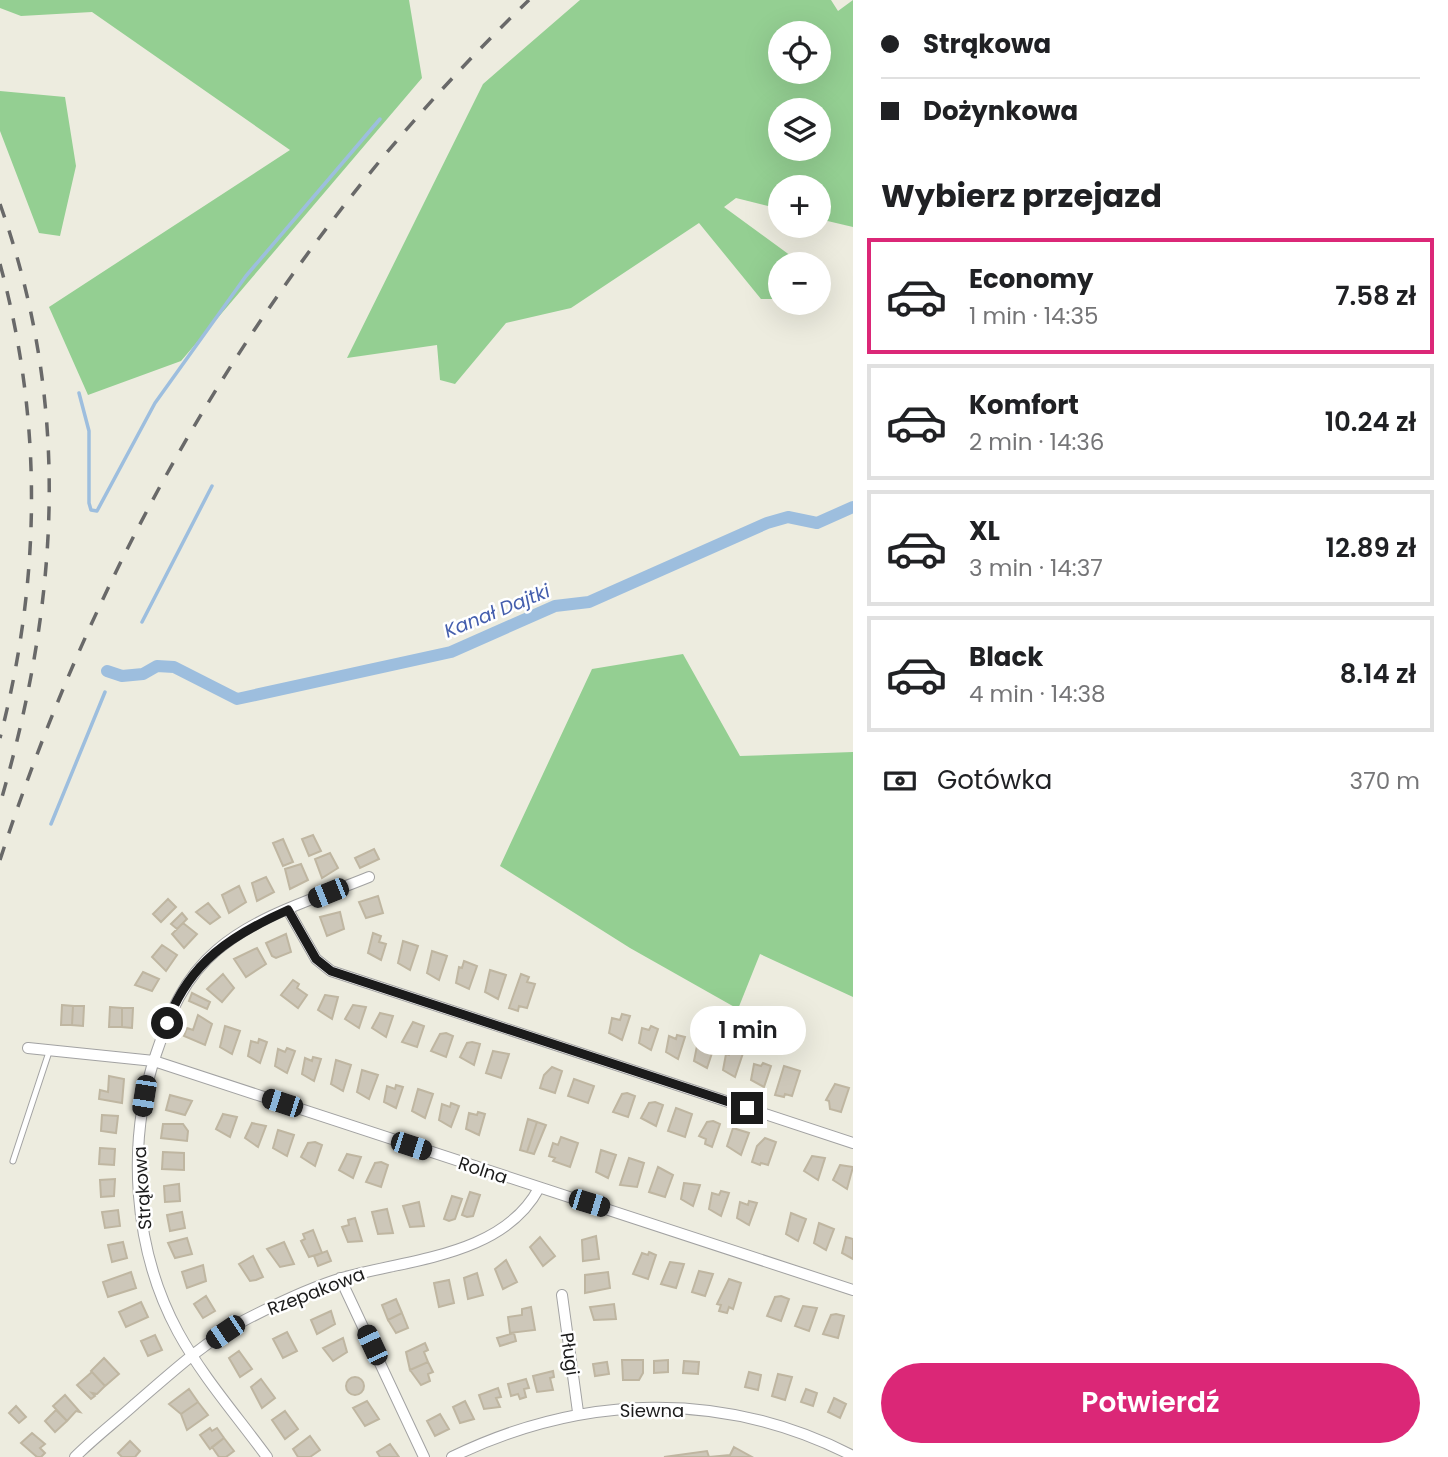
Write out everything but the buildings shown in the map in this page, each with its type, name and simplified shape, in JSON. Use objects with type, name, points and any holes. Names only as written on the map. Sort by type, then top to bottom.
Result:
[{"type":"street","name":"Strąkowa","points":[[267,1457],[191,1355],[160,1290],[140,1206],[139,1132],[154,1060],[174,1004],[197,970],[243,930],[369,877]]},
{"type":"street","points":[[288,910],[316,959],[331,971],[853,1143]]},
{"type":"street","name":"Rolna","points":[[28,1048],[154,1060],[539,1188],[757,1256],[853,1290]]},
{"type":"street","name":"Rzepakowa","points":[[80,1456],[191,1355],[242,1321],[297,1295],[341,1279],[478,1242],[507,1227],[529,1207],[539,1188]]},
{"type":"street","points":[[341,1279],[424,1457]]},
{"type":"street","name":"Pługi","points":[[562,1295],[578,1412]]},
{"type":"street","name":"Siewna","points":[[452,1457],[491,1438],[578,1412],[674,1408],[723,1413],[775,1425],[853,1456]]},
{"type":"lane","points":[[13,1161],[49,1052]]},
{"type":"green space","points":[[0,0],[409,0],[422,78],[181,361],[88,395],[49,307],[290,150],[92,12],[21,16],[0,8]]},
{"type":"green space","points":[[580,0],[831,0],[838,11],[853,0],[853,227],[831,222],[831,175],[768,175],[768,206],[736,198],[724,207],[786,252],[768,252],[768,299],[761,299],[699,223],[571,308],[506,323],[455,384],[440,380],[437,345],[347,358],[483,84]]},
{"type":"green space","points":[[0,91],[65,97],[76,166],[60,236],[39,233],[0,131]]},
{"type":"green space","points":[[683,654],[740,756],[853,752],[853,997],[760,954],[738,1009],[630,948],[500,866],[592,669]]},
{"type":"waterway","points":[[79,393],[89,431],[89,503],[91,510],[97,511],[155,403],[246,276],[380,119]]},
{"type":"waterway","points":[[142,622],[212,486]]},
{"type":"waterway","name":"Kanał Dajtki","points":[[107,671],[122,676],[143,674],[157,666],[174,667],[237,699],[451,652],[555,606],[589,602],[767,523],[788,517],[817,523],[853,507]]},
{"type":"waterway","points":[[51,824],[105,692]]},
{"type":"railway","points":[[0,860],[43,739],[92,622],[149,508],[212,397],[281,291],[357,189],[440,92],[529,0]]},
{"type":"railway","points":[[0,204],[23,279],[39,355],[47,429],[49,504],[45,579],[35,653],[20,729],[0,804]]},
{"type":"railway","points":[[0,264],[24,382],[32,501],[23,619],[14,679],[0,738]]},
{"type":"route","points":[[167,1023],[185,984],[215,951],[243,930],[288,910],[316,959],[331,971],[747,1108]]}]
